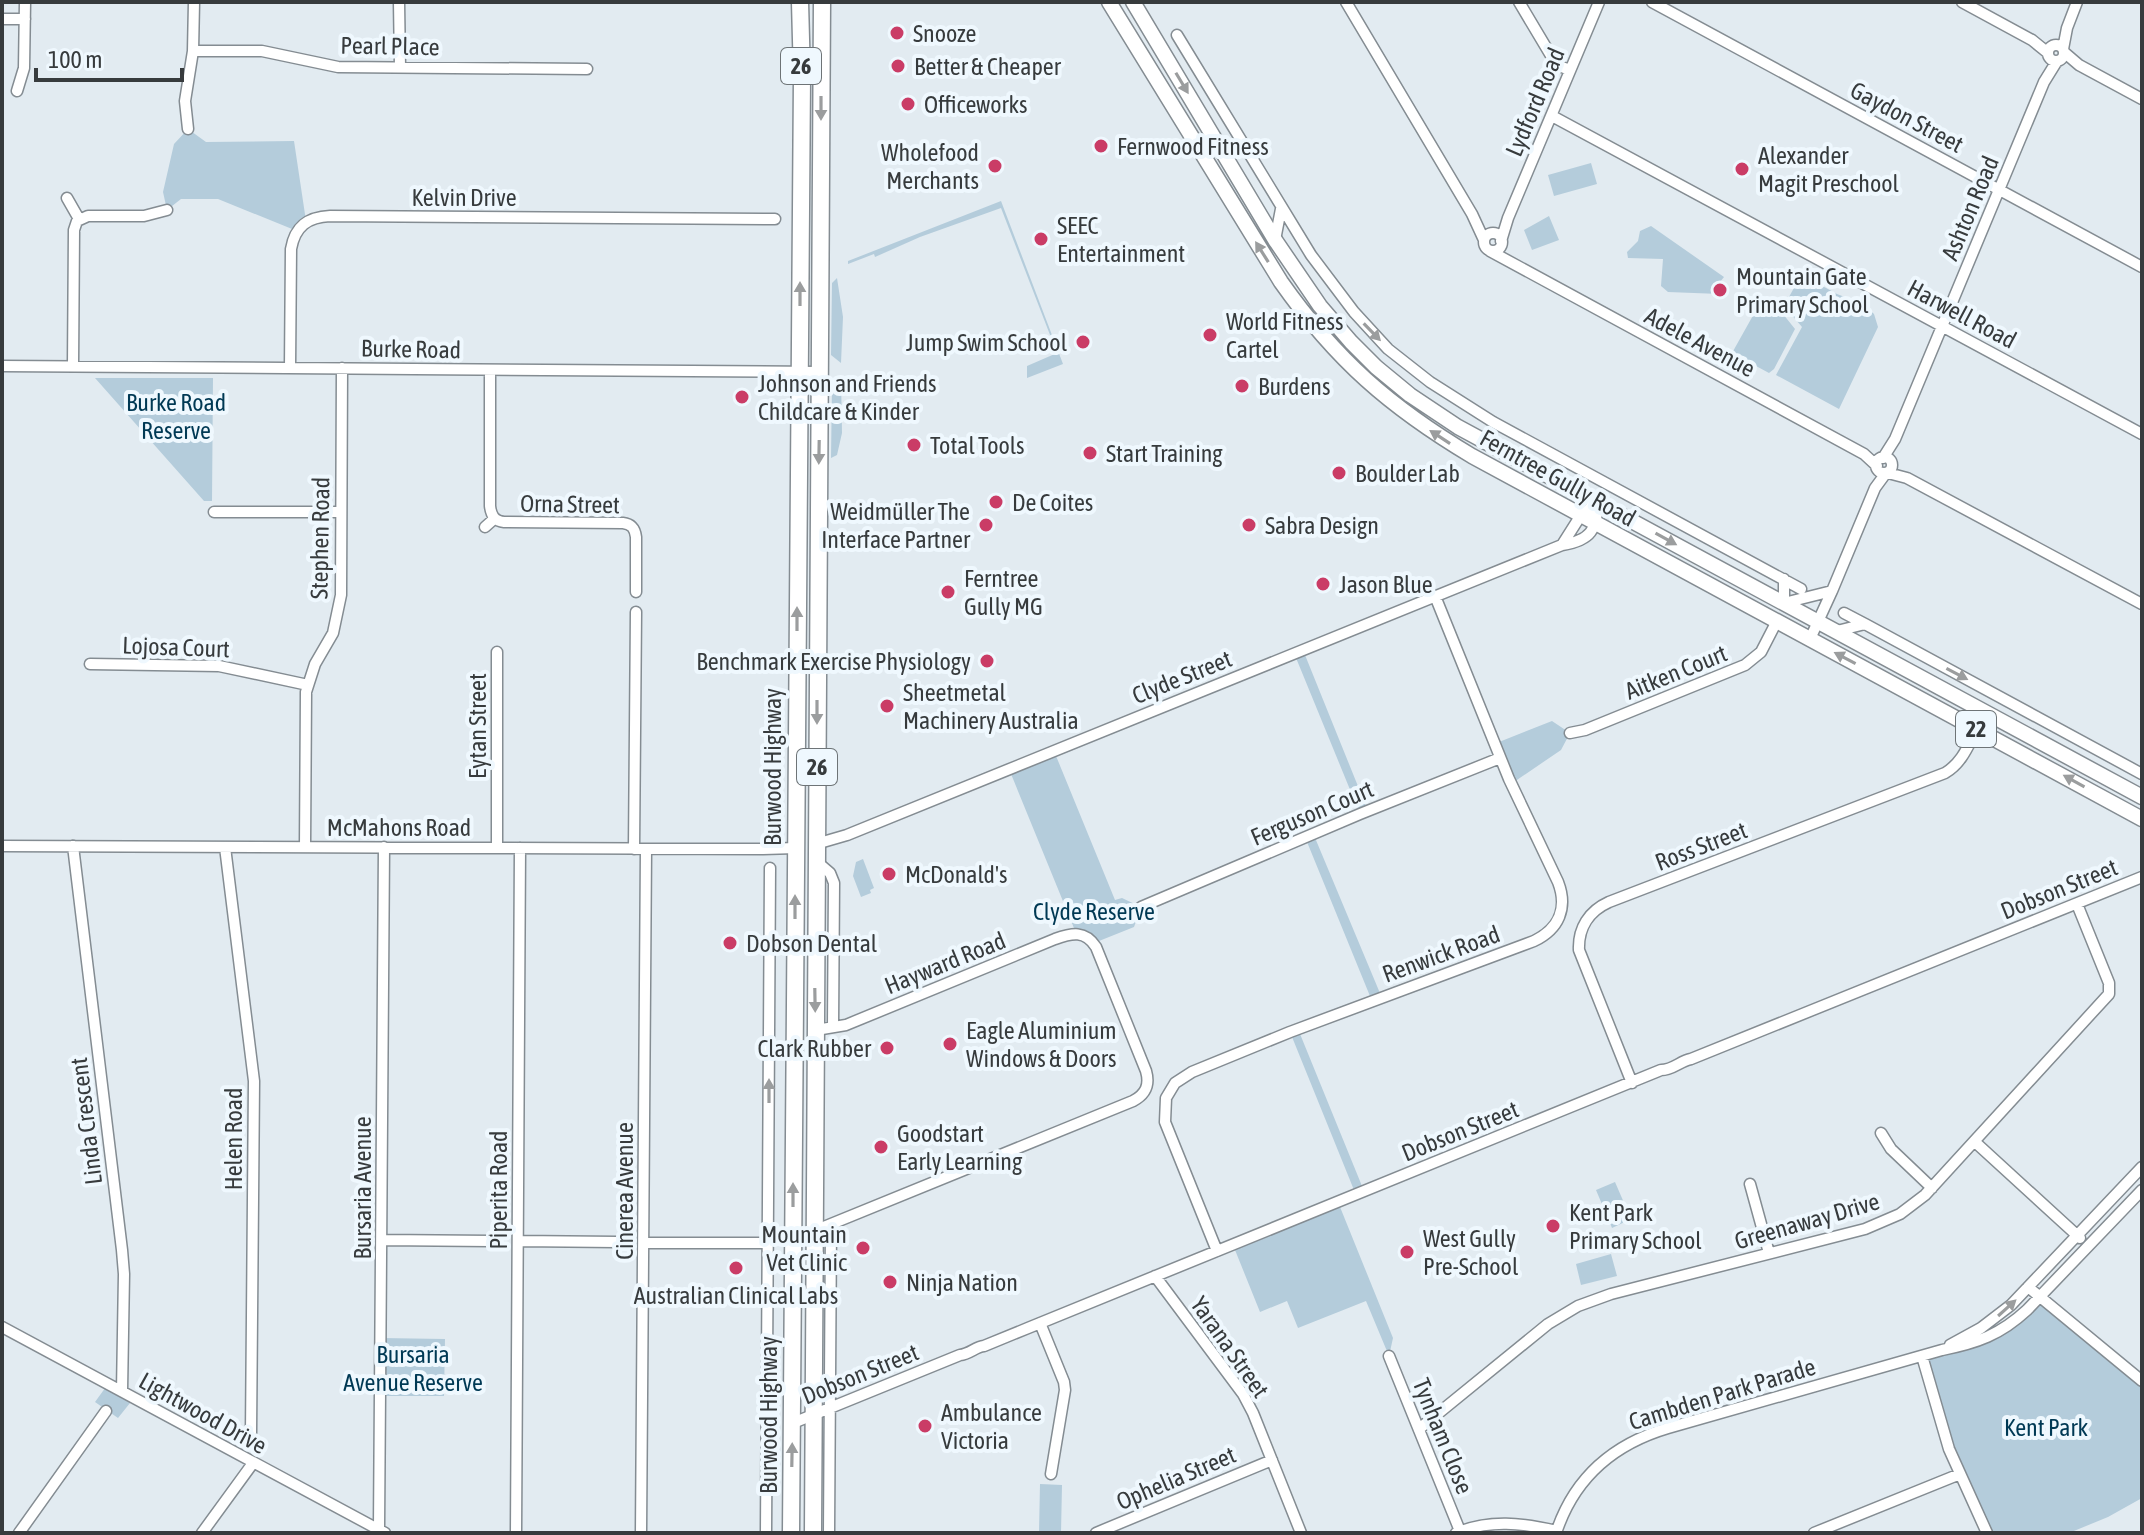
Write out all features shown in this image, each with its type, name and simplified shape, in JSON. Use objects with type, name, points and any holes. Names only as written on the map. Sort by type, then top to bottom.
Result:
[{"type":"highway","name":"Burwood Highway","points":[[791,1533],[802,77],[800,2]]},
{"type":"highway","name":"Burwood Highway","points":[[813,1533],[814,1231],[824,1029],[816,853],[822,2]]},
{"type":"highway","points":[[796,848],[816,853]]},
{"type":"main road","name":"Ferntree Gully Road","points":[[1109,2],[1281,282],[1347,364],[1392,403],[1437,435],[1581,515],[2142,819]]},
{"type":"main road","name":"Ferntree Gully Road","points":[[1133,2],[1275,240],[1307,287],[1351,342],[1410,395],[1458,427],[2142,797]]},
{"type":"main road","points":[[1181,122],[1199,112]]},
{"type":"street","points":[[17,91],[24,68],[25,2]]},
{"type":"street","points":[[188,129],[185,101],[193,51],[194,2]]},
{"type":"street","points":[[399,2],[400,67]]},
{"type":"street","name":"Adele Avenue","points":[[1346,2],[1472,214],[1516,265],[2142,604]]},
{"type":"street","points":[[1519,2],[1553,59],[1559,66],[1570,70]]},
{"type":"street","name":"Lydford Road","points":[[1494,241],[1508,218],[1599,2]]},
{"type":"street","name":"Gaydon Street","points":[[1652,2],[2142,267]]},
{"type":"street","points":[[1962,2],[2142,99]]},
{"type":"street","name":"Ashton Road","points":[[1810,639],[2077,2]]},
{"type":"street","points":[[2,19],[25,19]]},
{"type":"street","name":"Ferntree Gully Road","points":[[1177,35],[1281,209],[1335,289],[1388,349],[1430,382],[1493,422],[1801,589]]},
{"type":"street","name":"Pearl Place","points":[[193,51],[262,51],[338,67],[587,69]]},
{"type":"street","points":[[1165,55],[1191,57]]},
{"type":"street","name":"Harwell Road","points":[[1552,116],[2142,434]]},
{"type":"street","points":[[67,198],[79,219]]},
{"type":"street","points":[[1275,240],[1281,209]]},
{"type":"street","points":[[73,366],[74,230],[79,219],[88,216],[144,216],[167,210]]},
{"type":"street","name":"Kelvin Drive","points":[[290,368],[291,249],[298,228],[314,218],[775,219]]},
{"type":"street","points":[[1307,287],[1335,289]]},
{"type":"street","name":"Burke Road","points":[[2,366],[819,372]]},
{"type":"street","name":"Stephen Road","points":[[305,847],[308,685],[315,664],[333,633],[341,595],[342,368]]},
{"type":"street","name":"Orna Street","points":[[490,370],[490,523],[636,524],[636,592]]},
{"type":"street","points":[[1550,454],[1561,483]]},
{"type":"street","points":[[1562,545],[1581,515],[1630,497]]},
{"type":"street","points":[[1596,523],[1603,505]]},
{"type":"street","points":[[214,512],[341,512]]},
{"type":"street","name":"Clyde Street","points":[[816,853],[877,823],[1573,542],[1587,535],[1596,523]]},
{"type":"street","points":[[1784,579],[1784,603],[1832,591]]},
{"type":"street","name":"Renwick Road","points":[[1217,1251],[1165,1122],[1166,1098],[1175,1083],[1192,1072],[1290,1032],[1534,941],[1557,923],[1562,912],[1562,893],[1500,758],[1435,596]]},
{"type":"street","points":[[636,612],[640,849]]},
{"type":"street","points":[[1844,613],[2142,774]]},
{"type":"street","name":"Aitken Court","points":[[1570,733],[1585,730],[1745,665],[1761,652],[1777,621]]},
{"type":"street","points":[[1837,631],[1865,624]]},
{"type":"street","name":"Eytan Street","points":[[497,652],[497,848]]},
{"type":"street","name":"Lojosa Court","points":[[90,664],[228,666],[308,685]]},
{"type":"street","name":"Ross Street","points":[[1632,1083],[1579,950],[1582,929],[1592,913],[1609,902],[1945,773],[1962,758],[1977,729]]},
{"type":"street","name":"Ferguson Court","points":[[1141,907],[1500,758]]},
{"type":"street","name":"McMahons Road","points":[[2,846],[796,848]]},
{"type":"street","name":"Linda Crescent","points":[[73,846],[122,1250],[122,1391]]},
{"type":"street","name":"Helen Road","points":[[225,847],[254,1081],[251,1433]]},
{"type":"street","name":"Bursaria Avenue","points":[[382,1531],[384,847]]},
{"type":"street","name":"Piperita Road","points":[[516,1533],[520,848]]},
{"type":"street","name":"Cinerea Avenue","points":[[640,849],[644,1243],[641,1533]]},
{"type":"street","name":"Burwood Highway","points":[[766,1533],[770,868]]},
{"type":"street","name":"Dobson Street","points":[[793,1423],[1661,1070],[1670,1070],[1680,1061],[2142,877]]},
{"type":"street","name":"Greenaway Drive","points":[[1419,1429],[1539,1330],[1578,1306],[1611,1294],[1882,1223],[1909,1208],[1932,1188],[2104,1002],[2116,993],[2077,904]]},
{"type":"street","name":"Hayward Road","points":[[814,1231],[1133,1101],[1143,1094],[1148,1084],[1146,1071],[1096,947],[1088,937],[1076,933],[846,1025],[824,1029]]},
{"type":"street","points":[[1881,1133],[1891,1149],[1932,1188]]},
{"type":"street","points":[[1975,1142],[2088,1246]]},
{"type":"street","name":"Cambden Park Parade","points":[[1942,1350],[1990,1322],[2028,1287],[2142,1167]]},
{"type":"street","points":[[1750,1184],[1769,1253]]},
{"type":"street","name":"Cambden Park Parade","points":[[1557,1532],[1571,1499],[1586,1477],[1613,1452],[1633,1441],[1668,1428],[1942,1350],[1974,1344],[1993,1335],[2018,1319],[2040,1298],[2142,1190]]},
{"type":"street","points":[[829,1533],[831,1225]]},
{"type":"street","points":[[382,1240],[491,1241]]},
{"type":"street","points":[[518,1241],[617,1242]]},
{"type":"street","points":[[644,1243],[768,1243]]},
{"type":"street","name":"Yarana Street","points":[[1155,1276],[1243,1394],[1301,1533]]},
{"type":"street","points":[[2028,1287],[2142,1381]]},
{"type":"street","points":[[1040,1323],[1065,1386],[1051,1474]]},
{"type":"street","name":"Lightwood Drive","points":[[2,1327],[382,1531]]},
{"type":"street","name":"Tynham Close","points":[[1389,1356],[1458,1532]]},
{"type":"street","points":[[1922,1356],[1945,1436],[1987,1533]]},
{"type":"street","points":[[19,1533],[106,1411]]},
{"type":"street","name":"Ophelia Street","points":[[1096,1533],[1272,1460]]},
{"type":"street","points":[[202,1533],[253,1463]]},
{"type":"street","points":[[1814,1533],[1831,1530],[1960,1474]]},
{"type":"street","points":[[1458,1532],[1507,1523],[1557,1532]]},
{"type":"green space","points":[[188,129],[206,142],[294,141],[306,221],[297,231],[218,199],[181,199],[167,210],[163,192],[174,144]]},
{"type":"green space","points":[[1591,163],[1597,184],[1554,196],[1548,175]]},
{"type":"green space","points":[[1001,201],[1063,364],[1027,378],[1027,366],[1057,353],[1001,208],[875,257],[874,254],[848,264],[848,261]]},
{"type":"green space","points":[[1549,216],[1559,240],[1532,250],[1524,230]]},
{"type":"green space","points":[[1651,226],[1724,277],[1720,282],[1720,294],[1668,292],[1661,286],[1663,259],[1628,258],[1627,252],[1638,241],[1640,231]]},
{"type":"green space","points":[[1800,277],[1865,305],[1874,314],[1878,327],[1839,409],[1776,375],[1802,327],[1784,306]]},
{"type":"green space","points":[[837,278],[843,317],[841,363],[831,355],[832,283]]},
{"type":"green space","points":[[1760,303],[1783,314],[1795,329],[1769,373],[1732,353]]},
{"type":"green space","points":[[841,377],[842,433],[837,455],[831,458],[832,385],[835,379]]},
{"type":"green space","name":"Burke Road Reserve","points":[[95,378],[213,378],[212,501],[204,501]]},
{"type":"green space","points":[[1303,650],[1368,811],[1360,814],[1294,653]]},
{"type":"green space","points":[[1552,721],[1570,733],[1561,750],[1511,784],[1494,744]]},
{"type":"green space","name":"Clyde Reserve","points":[[1054,751],[1115,900],[1122,898],[1141,907],[1134,927],[1094,943],[1076,933],[1009,769]]},
{"type":"green space","points":[[1313,833],[1382,998],[1372,1001],[1305,837]]},
{"type":"green space","points":[[863,859],[874,888],[870,890],[871,893],[861,897],[853,876],[856,862]]},
{"type":"green space","points":[[1298,1029],[1364,1191],[1356,1195],[1290,1032]]},
{"type":"green space","points":[[1615,1182],[1631,1219],[1612,1228],[1596,1190]]},
{"type":"green space","points":[[1338,1202],[1393,1338],[1389,1356],[1366,1301],[1298,1328],[1287,1301],[1260,1312],[1233,1245]]},
{"type":"green space","points":[[1611,1254],[1617,1276],[1581,1285],[1576,1264]]},
{"type":"green space","name":"Kent Park","points":[[2040,1298],[2142,1381],[2142,1498],[2108,1517],[2069,1533],[1987,1533],[1960,1474],[1922,1356],[1974,1344]]},
{"type":"green space","name":"Bursaria Avenue Reserve","points":[[381,1338],[445,1339],[444,1396],[380,1396]]},
{"type":"green space","points":[[108,1384],[134,1398],[118,1418],[95,1402]]},
{"type":"green space","points":[[1040,1484],[1062,1485],[1061,1533],[1039,1533]]},
{"type":"place","name":"Snooze","points":[[897,33]]},
{"type":"place","name":"Better & Cheaper","points":[[898,66]]},
{"type":"place","name":"Officeworks","points":[[908,104]]},
{"type":"place","name":"Fernwood Fitness","points":[[1101,146]]},
{"type":"place","name":"Wholefood Merchants","points":[[995,166]]},
{"type":"place","name":"Alexander Magit Preschool","points":[[1742,169]]},
{"type":"place","name":"SEEC Entertainment","points":[[1041,239]]},
{"type":"place","name":"Mountain Gate Primary School","points":[[1720,290]]},
{"type":"place","name":"World Fitness Cartel","points":[[1210,335]]},
{"type":"place","name":"Jump Swim School","points":[[1083,342]]},
{"type":"place","name":"Burdens","points":[[1242,386]]},
{"type":"place","name":"Johnson and Friends Childcare & Kinder","points":[[742,397]]},
{"type":"place","name":"Total Tools","points":[[914,445]]},
{"type":"place","name":"Start Training","points":[[1090,453]]},
{"type":"place","name":"Boulder Lab","points":[[1339,473]]},
{"type":"place","name":"De Coites","points":[[996,502]]},
{"type":"place","name":"Weidmüller The Interface Partner","points":[[986,525]]},
{"type":"place","name":"Sabra Design","points":[[1249,525]]},
{"type":"place","name":"Jason Blue","points":[[1323,584]]},
{"type":"place","name":"Ferntree Gully MG","points":[[948,592]]},
{"type":"place","name":"Benchmark Exercise Physiology","points":[[987,661]]},
{"type":"place","name":"Sheetmetal Machinery Australia","points":[[887,706]]},
{"type":"place","name":"McDonald's","points":[[889,874]]},
{"type":"place","name":"Dobson Dental","points":[[730,943]]},
{"type":"place","name":"Eagle Aluminium Windows & Doors","points":[[950,1044]]},
{"type":"place","name":"Clark Rubber","points":[[887,1048]]},
{"type":"place","name":"Goodstart Early Learning","points":[[881,1147]]},
{"type":"place","name":"Kent Park Primary School","points":[[1553,1226]]},
{"type":"place","name":"Mountain Vet Clinic","points":[[863,1248]]},
{"type":"place","name":"West Gully Pre-School","points":[[1407,1252]]},
{"type":"place","name":"Australian Clinical Labs","points":[[736,1268]]},
{"type":"place","name":"Ninja Nation","points":[[890,1282]]},
{"type":"place","name":"Ambulance Victoria","points":[[925,1426]]}]
